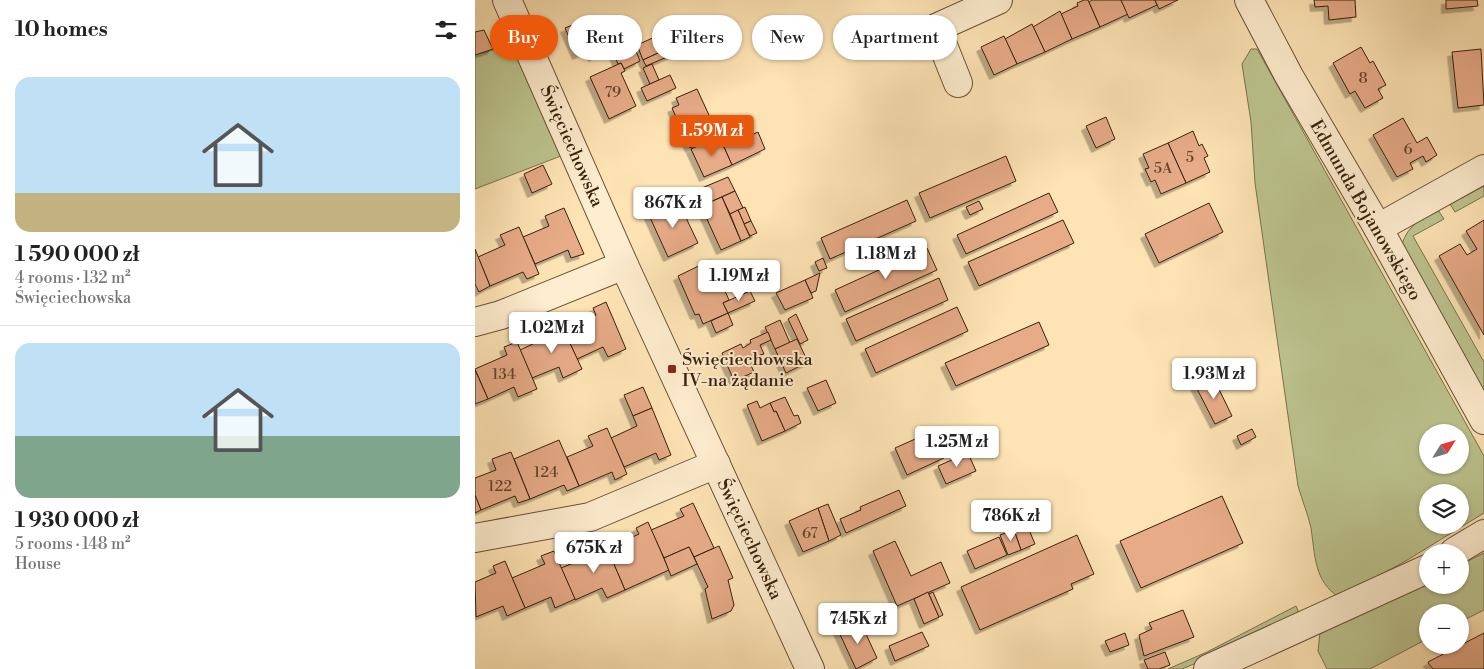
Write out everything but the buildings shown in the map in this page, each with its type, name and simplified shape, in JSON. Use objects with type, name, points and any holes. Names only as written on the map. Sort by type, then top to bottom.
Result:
[{"type":"street","name":"Święciechowska","points":[[507,0],[624,265],[810,669]]},
{"type":"street","points":[[958,83],[936,28],[998,0]]},
{"type":"street","name":"Edmunda Bojanowskiego","points":[[1249,0],[1289,76],[1379,228],[1484,420]]},
{"type":"street","points":[[1379,228],[1484,169]]},
{"type":"street","points":[[475,322],[501,315],[624,265]]},
{"type":"street","name":"Święciechowska","points":[[475,538],[590,517],[716,464]]},
{"type":"street","points":[[1467,544],[1484,534]]},
{"type":"street","points":[[1208,669],[1419,573]]},
{"type":"green space","points":[[1251,49],[1257,49],[1466,424],[1419,424],[1419,474],[1469,474],[1469,429],[1484,456],[1484,513],[1469,522],[1469,484],[1419,484],[1419,534],[1450,534],[1433,544],[1419,544],[1419,553],[1339,597],[1325,584],[1317,567],[1310,523],[1298,486],[1255,183],[1251,122],[1242,64]]},
{"type":"green space","points":[[490,51],[490,60],[523,60],[566,154],[475,189],[475,55]]},
{"type":"green space","points":[[1484,186],[1484,196],[1455,212],[1450,204]]},
{"type":"green space","points":[[1438,210],[1444,219],[1413,236],[1484,362],[1484,399],[1402,244],[1412,227]]},
{"type":"green space","points":[[1484,553],[1484,610],[1469,618],[1469,604],[1419,604],[1419,643],[1370,669],[1327,669],[1318,651],[1320,633],[1419,585],[1419,594],[1469,594],[1469,560]]},
{"type":"green space","points":[[1296,606],[1299,613],[1280,627],[1182,669],[1168,669],[1207,652]]},
{"type":"place","name":"Święciechowska IV-na żądanie","points":[[672,369]]}]
